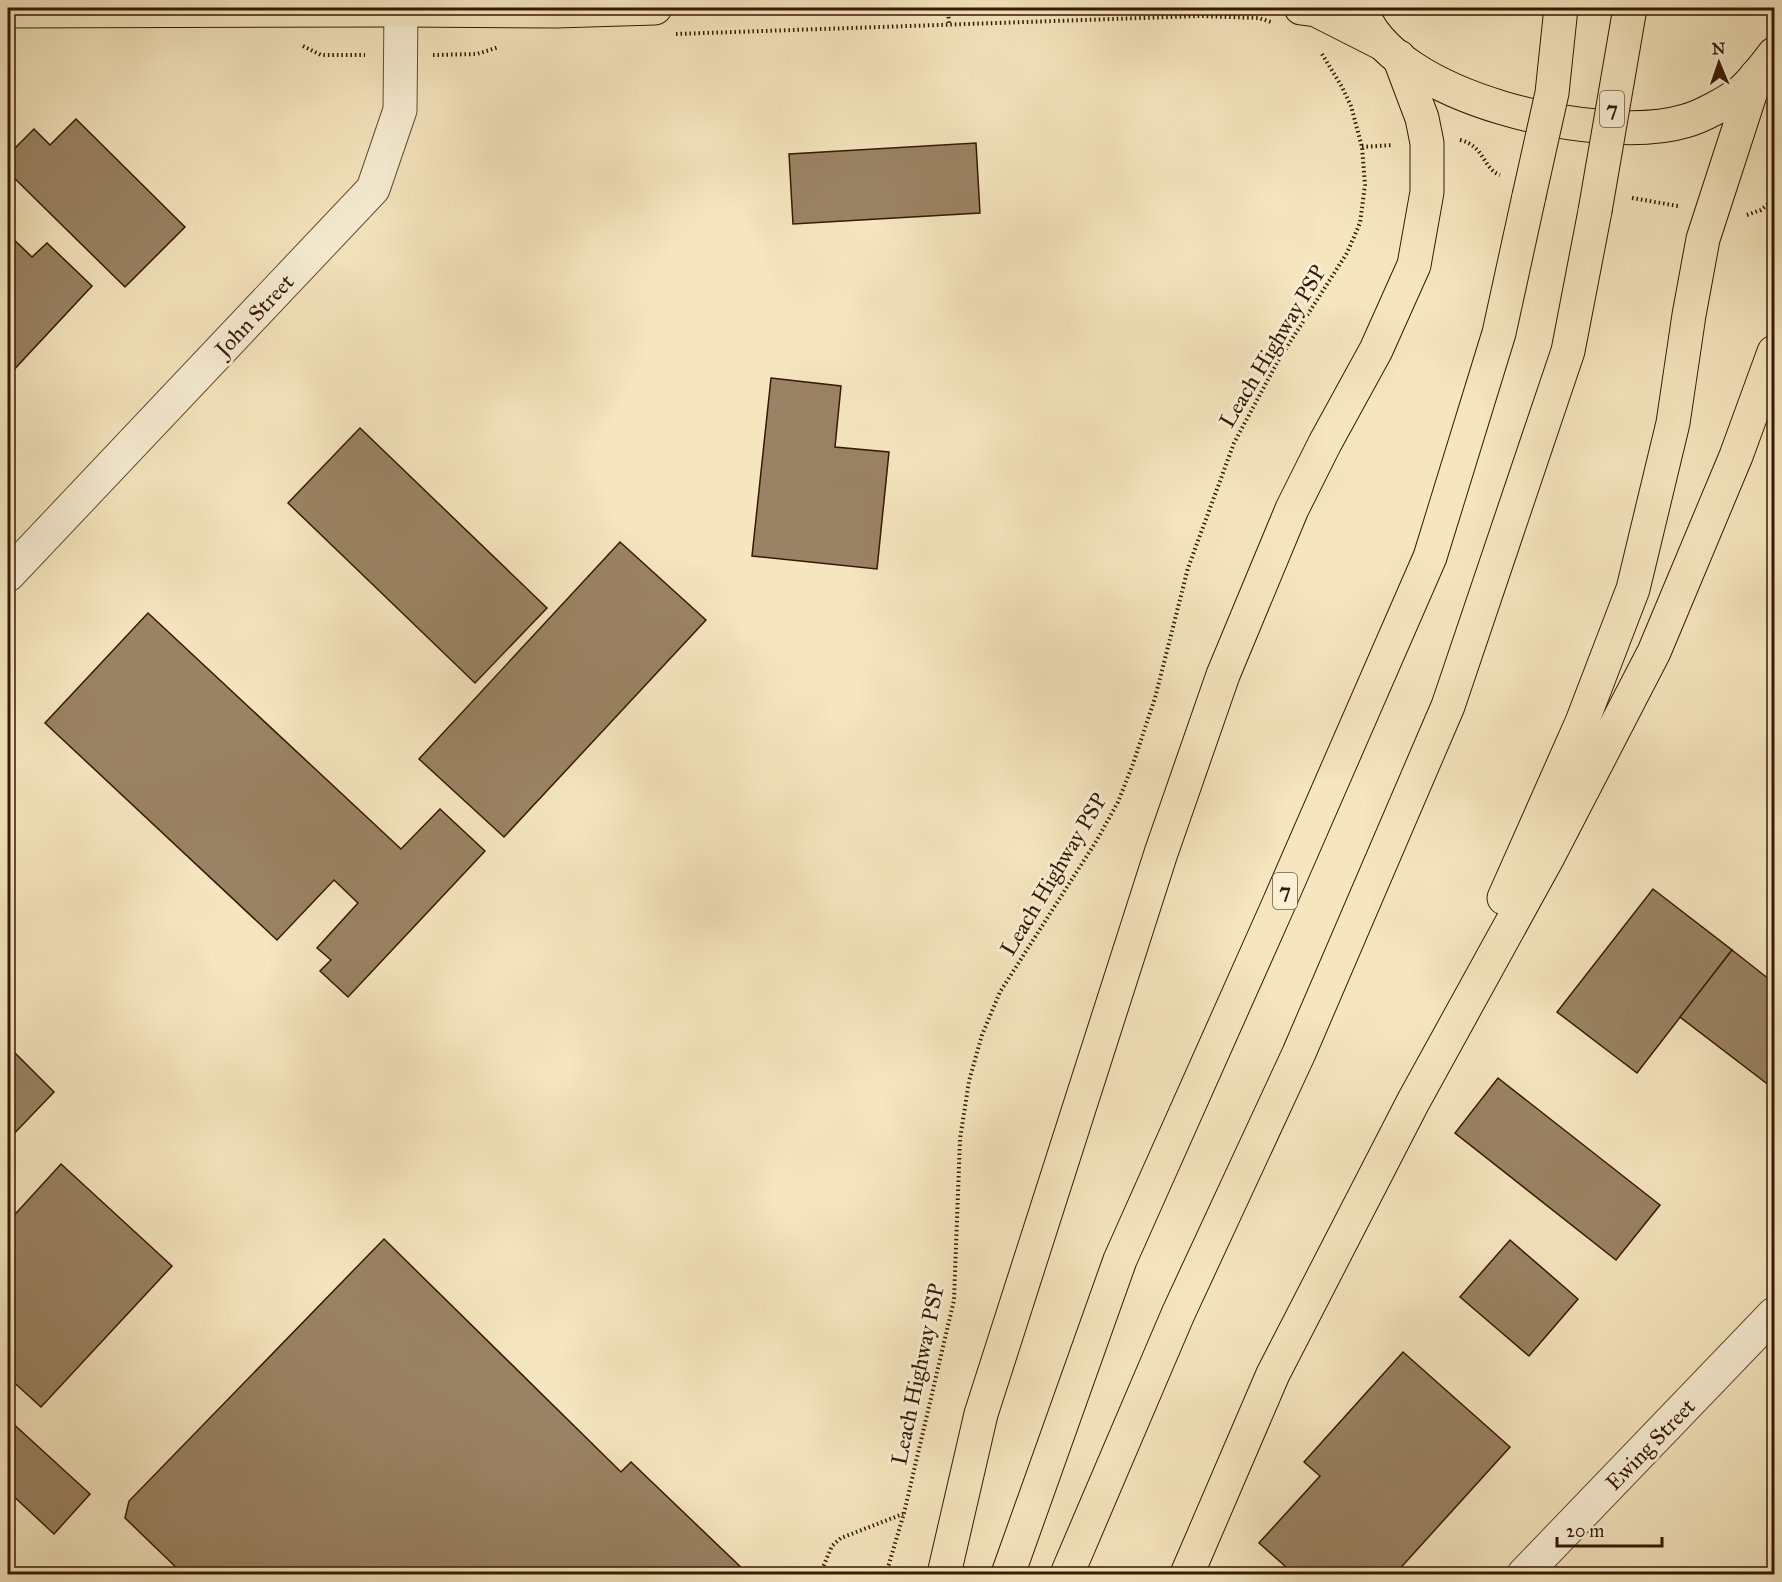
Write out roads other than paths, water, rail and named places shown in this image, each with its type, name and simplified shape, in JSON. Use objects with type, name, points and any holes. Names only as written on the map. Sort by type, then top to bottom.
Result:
[{"type":"main road","points":[[8,11],[401,9],[556,11],[655,8]]},
{"type":"main road","points":[[944,1575],[981,1414],[1161,853],[1223,675],[1293,509],[1324,444],[1377,350],[1414,265],[1427,192],[1427,143],[1422,118],[1390,50],[1370,27],[1361,8]]},
{"type":"main road","name":"7","points":[[1008,1575],[1120,1260],[1431,557],[1499,333],[1552,93],[1561,8]]},
{"type":"main road","name":"7","points":[[1067,1575],[1178,1314],[1299,1053],[1448,706],[1568,351],[1630,8]]},
{"type":"main road","points":[[1288,15],[1316,10],[1390,50],[1439,85],[1506,110],[1568,124],[1649,127],[1685,122],[1741,92],[1766,67]]},
{"type":"main road","points":[[1413,1102],[1582,722],[1633,589],[1673,423],[1689,315],[1704,239],[1766,67]]},
{"type":"main road","points":[[1187,1575],[1273,1374],[1413,1102],[1549,855],[1654,652],[1736,456],[1774,352]]},
{"type":"street","name":"John Street","points":[[8,575],[373,189],[400,110],[401,9]]},
{"type":"street","name":"Ewing Street","points":[[1524,1575],[1774,1314]]}]
